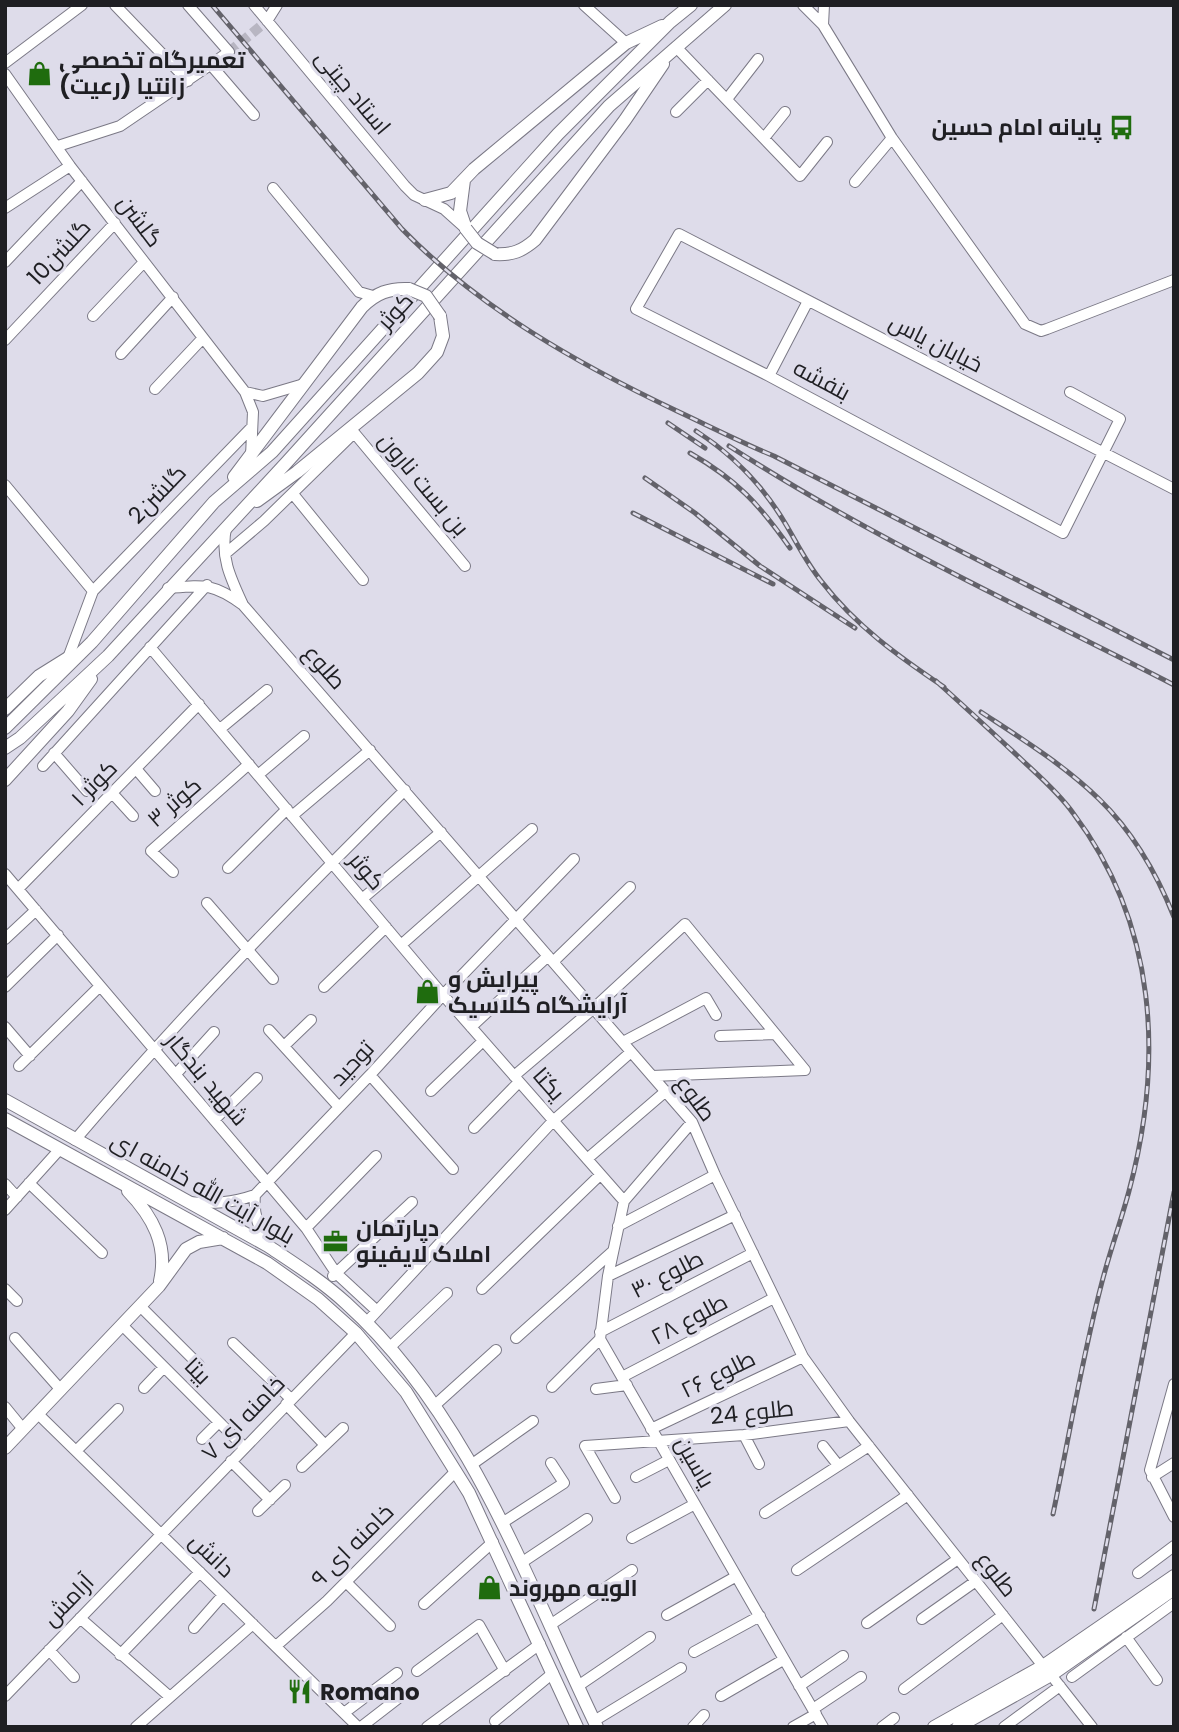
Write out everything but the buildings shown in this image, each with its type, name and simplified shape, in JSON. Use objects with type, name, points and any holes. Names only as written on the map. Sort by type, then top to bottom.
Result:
[{"type":"main road","name":"کوثر","points":[[92,642],[214,502],[272,452],[558,134],[670,22],[691,5]]},
{"type":"main road","name":"کوثر","points":[[108,656],[609,106],[725,5]]},
{"type":"main road","points":[[425,200],[451,193],[474,169],[626,43],[670,22]]},
{"type":"main road","points":[[464,180],[460,200],[464,227],[477,243],[495,254],[510,255],[523,250],[535,240],[676,47]]},
{"type":"main road","points":[[214,502],[373,296],[397,288],[409,289],[426,296],[440,316],[443,336],[437,352],[418,373],[353,431],[229,522]]},
{"type":"main road","points":[[5,709],[39,676],[92,642]]},
{"type":"main road","points":[[5,728],[92,642]]},
{"type":"main road","points":[[5,780],[68,711],[108,656]]},
{"type":"main road","points":[[5,748],[20,738],[108,656]]},
{"type":"main road","points":[[5,790],[27,757]]},
{"type":"main road","name":"بلوار آیت الله خامنه ای","points":[[5,1100],[268,1246],[323,1285],[366,1323],[434,1406],[471,1465],[502,1523],[595,1724]]},
{"type":"main road","name":"بلوار آیت الله خامنه ای","points":[[5,1119],[223,1238],[292,1279],[356,1333],[407,1392],[456,1471],[493,1542],[577,1727]]},
{"type":"main road","points":[[121,1183],[141,1205],[157,1229],[163,1261],[159,1286]]},
{"type":"main road","points":[[5,1448],[159,1286],[186,1249],[199,1242],[223,1238]]},
{"type":"main road","points":[[934,1727],[1051,1676],[1174,1576]]},
{"type":"main road","points":[[958,1727],[1088,1657],[1171,1598]]},
{"type":"main road","points":[[570,1710],[584,1701]]},
{"type":"street","points":[[5,63],[82,5]]},
{"type":"street","points":[[115,5],[188,80]]},
{"type":"street","points":[[58,146],[120,126],[229,52],[188,5]]},
{"type":"street","name":"استاد چیتی","points":[[254,5],[405,186],[414,195],[444,209],[464,227]]},
{"type":"street","points":[[267,22],[277,5]]},
{"type":"street","points":[[584,5],[626,43]]},
{"type":"street","points":[[803,5],[823,25],[892,138],[1025,324],[1032,328],[1047,329],[1174,281]]},
{"type":"street","points":[[823,25],[824,5]]},
{"type":"street","points":[[676,47],[800,176],[827,142]]},
{"type":"street","points":[[727,99],[758,59]]},
{"type":"street","points":[[211,65],[254,115]]},
{"type":"street","name":"گلشن","points":[[5,74],[70,166],[245,392]]},
{"type":"street","points":[[676,112],[708,80]]},
{"type":"street","points":[[765,138],[785,112]]},
{"type":"street","points":[[855,182],[892,138]]},
{"type":"street","points":[[5,208],[70,166]]},
{"type":"street","points":[[5,262],[82,181]]},
{"type":"street","points":[[273,188],[359,292],[373,296]]},
{"type":"street","name":"گلشن10","points":[[5,340],[115,223]]},
{"type":"street","name":"خیابان یاس","points":[[679,234],[1174,489]]},
{"type":"street","name":"بنفشه","points":[[679,234],[636,309],[769,376],[1063,533],[1104,453]]},
{"type":"street","points":[[93,316],[144,262]]},
{"type":"street","points":[[121,354],[173,297]]},
{"type":"street","points":[[769,376],[808,301]]},
{"type":"street","points":[[155,388],[202,339]]},
{"type":"street","points":[[245,392],[263,396],[304,384]]},
{"type":"street","points":[[245,392],[253,412],[251,456]]},
{"type":"street","points":[[1070,392],[1121,419],[1104,453]]},
{"type":"street","name":"گلشن2","points":[[93,591],[252,427]]},
{"type":"street","points":[[225,554],[293,494],[353,431]]},
{"type":"street","name":"بن بست نارون","points":[[353,431],[465,566]]},
{"type":"street","points":[[5,485],[93,591],[68,658]]},
{"type":"street","points":[[293,494],[363,580]]},
{"type":"street","points":[[229,522],[224,541],[226,570],[243,605]]},
{"type":"street","points":[[168,588],[207,585],[225,592],[243,605]]},
{"type":"street","points":[[43,766],[207,585]]},
{"type":"street","name":"طلوع","points":[[243,605],[692,1122],[803,1357],[849,1421],[1092,1727]]},
{"type":"street","name":"کوثر","points":[[150,646],[443,995]]},
{"type":"street","points":[[220,729],[267,690]]},
{"type":"street","name":"کوثر ۱","points":[[18,889],[199,704]]},
{"type":"street","points":[[68,711],[88,714]]},
{"type":"street","points":[[258,775],[304,736]]},
{"type":"street","points":[[228,868],[290,812],[370,750]]},
{"type":"street","points":[[54,753],[87,791]]},
{"type":"street","name":"کوثر ۳","points":[[173,872],[151,851],[249,764]]},
{"type":"street","points":[[137,770],[155,791]]},
{"type":"street","points":[[75,1140],[153,1048],[405,790]]},
{"type":"street","points":[[113,794],[133,817]]},
{"type":"street","points":[[401,945],[532,829]]},
{"type":"street","points":[[362,899],[441,832]]},
{"type":"street","name":"توحید","points":[[255,1195],[515,918],[574,859]]},
{"type":"street","name":"شهید بندگار","points":[[5,874],[306,1228],[336,1273],[376,1311]]},
{"type":"street","points":[[471,1027],[630,887]]},
{"type":"street","points":[[207,903],[249,948],[273,979]]},
{"type":"street","points":[[5,939],[36,910]]},
{"type":"street","points":[[474,1128],[517,1079],[685,925],[804,1070],[652,1076]]},
{"type":"street","points":[[324,987],[386,927]]},
{"type":"street","points":[[5,987],[58,935]]},
{"type":"street","points":[[19,1066],[100,986]]},
{"type":"street","name":"یکتا","points":[[443,995],[624,1201]]},
{"type":"street","points":[[623,1042],[706,998],[716,1015]]},
{"type":"street","points":[[284,1046],[312,1020]]},
{"type":"street","points":[[5,1027],[30,1056]]},
{"type":"street","points":[[269,1030],[339,1107]]},
{"type":"street","points":[[176,1074],[214,1032]]},
{"type":"street","points":[[720,1036],[775,1034]]},
{"type":"street","points":[[431,1091],[483,1041]]},
{"type":"street","points":[[366,1323],[553,1121],[631,1052]]},
{"type":"street","points":[[370,1075],[453,1169]]},
{"type":"street","points":[[214,1120],[257,1078]]},
{"type":"street","points":[[587,1159],[666,1091]]},
{"type":"street","points":[[600,1336],[612,1252],[624,1201],[692,1122]]},
{"type":"street","points":[[5,1210],[60,1149]]},
{"type":"street","points":[[306,1228],[376,1156]]},
{"type":"street","points":[[482,1289],[600,1175]]},
{"type":"street","points":[[618,1226],[715,1175]]},
{"type":"street","points":[[29,1183],[102,1253]]},
{"type":"street","points":[[5,1184],[16,1197]]},
{"type":"street","points":[[190,1202],[218,1204],[255,1195],[257,1224],[268,1246]]},
{"type":"street","points":[[323,1285],[412,1202]]},
{"type":"street","points":[[608,1276],[735,1215]]},
{"type":"street","points":[[516,1338],[612,1252]]},
{"type":"street","name":"طلوع ۳۰","points":[[552,1387],[600,1336],[753,1253]]},
{"type":"street","points":[[5,1289],[17,1301]]},
{"type":"street","points":[[389,1348],[447,1293]]},
{"type":"street","name":"طلوع ۲۸","points":[[625,1381],[774,1298]]},
{"type":"street","points":[[140,1306],[199,1365]]},
{"type":"street","name":"بیتا","points":[[122,1325],[244,1447]]},
{"type":"street","name":"خامنه ای ۷","points":[[161,1534],[356,1333]]},
{"type":"street","name":"یاسین","points":[[600,1336],[822,1727]]},
{"type":"street","points":[[15,1338],[61,1390]]},
{"type":"street","points":[[233,1343],[325,1445]]},
{"type":"street","points":[[434,1406],[496,1350]]},
{"type":"street","name":"طلوع ۲۶","points":[[651,1429],[803,1357]]},
{"type":"street","points":[[144,1388],[164,1367]]},
{"type":"street","points":[[596,1389],[625,1381]]},
{"type":"street","points":[[1174,1384],[1151,1462],[1152,1477],[1174,1517]]},
{"type":"street","points":[[5,1407],[23,1429]]},
{"type":"street","points":[[76,1451],[118,1409]]},
{"type":"street","name":"دانش","points":[[38,1414],[360,1727]]},
{"type":"street","points":[[471,1465],[533,1421]]},
{"type":"street","name":"طلوع 24","points":[[615,1498],[585,1446],[744,1435],[849,1421]]},
{"type":"street","points":[[202,1439],[219,1422]]},
{"type":"street","points":[[302,1467],[343,1428]]},
{"type":"street","points":[[744,1435],[759,1464]]},
{"type":"street","points":[[823,1446],[838,1465]]},
{"type":"street","points":[[765,1513],[869,1446]]},
{"type":"street","points":[[636,1477],[669,1460]]},
{"type":"street","points":[[231,1461],[270,1500]]},
{"type":"street","points":[[502,1523],[564,1483],[551,1463]]},
{"type":"street","points":[[1152,1477],[1174,1463]]},
{"type":"street","name":"خامنه ای ۹","points":[[276,1646],[346,1582],[456,1471]]},
{"type":"street","points":[[258,1511],[285,1485]]},
{"type":"street","points":[[797,1570],[908,1495]]},
{"type":"street","points":[[632,1538],[695,1503]]},
{"type":"street","points":[[521,1563],[587,1520]]},
{"type":"street","name":"آرامش","points":[[5,1696],[161,1534]]},
{"type":"street","points":[[424,1604],[493,1542]]},
{"type":"street","points":[[1138,1573],[1174,1546]]},
{"type":"street","points":[[867,1623],[958,1559]]},
{"type":"street","points":[[550,1625],[632,1570]]},
{"type":"street","points":[[120,1655],[200,1572]]},
{"type":"street","points":[[667,1615],[735,1577]]},
{"type":"street","points":[[922,1619],[976,1581]]},
{"type":"street","points":[[346,1582],[390,1626]]},
{"type":"street","points":[[194,1628],[223,1595]]},
{"type":"street","points":[[1072,1677],[1088,1657],[1126,1637],[1171,1598]]},
{"type":"street","points":[[904,1689],[1003,1615]]},
{"type":"street","points":[[694,1653],[760,1616]]},
{"type":"street","points":[[80,1618],[170,1697]]},
{"type":"street","points":[[136,1727],[253,1624]]},
{"type":"street","points":[[417,1671],[479,1625],[505,1671]]},
{"type":"street","points":[[578,1686],[650,1637]]},
{"type":"street","points":[[1126,1637],[1157,1680]]},
{"type":"street","points":[[427,1727],[540,1644]]},
{"type":"street","points":[[49,1650],[75,1677]]},
{"type":"street","points":[[799,1686],[843,1657]]},
{"type":"street","points":[[721,1696],[783,1660]]},
{"type":"street","points":[[595,1724],[681,1668]]},
{"type":"street","points":[[495,1721],[554,1673]]},
{"type":"street","points":[[344,1713],[397,1674]]},
{"type":"street","points":[[793,1727],[861,1676]]},
{"type":"street","points":[[1004,1727],[1051,1676]]},
{"type":"street","points":[[360,1727],[405,1693]]},
{"type":"street","points":[[692,1727],[704,1715]]},
{"type":"street","points":[[882,1727],[894,1718]]},
{"type":"tunnel","points":[[229,52],[267,21]]},
{"type":"railway","points":[[212,5],[402,229],[432,258],[497,309],[603,374],[774,456],[1174,660]]},
{"type":"railway","points":[[668,423],[705,448]]},
{"type":"railway","points":[[696,431],[734,460],[757,484],[776,509],[807,561],[849,613],[894,652],[944,687]]},
{"type":"railway","points":[[729,446],[892,541],[1174,685]]},
{"type":"railway","points":[[690,453],[721,473],[746,494],[790,548]]},
{"type":"railway","points":[[645,478],[695,513],[760,566],[855,628]]},
{"type":"railway","points":[[633,513],[773,584]]},
{"type":"railway","points":[[936,681],[1042,779],[1073,813],[1101,856],[1122,900],[1137,947],[1146,994],[1149,1043],[1147,1092],[1140,1142],[1095,1311],[1053,1514]]},
{"type":"railway","points":[[981,712],[1057,764],[1111,811],[1142,854],[1174,917]]},
{"type":"railway","points":[[1094,1609],[1174,1192]]},
{"type":"place","name":"تعمیرگاه تخصصی زانتیا (رعیت)","points":[[39,73]]},
{"type":"place","name":"پایانه امام حسین","points":[[1122,127]]},
{"type":"place","name":"پیرایش و آرایشگاه کلاسیک","points":[[428,992]]},
{"type":"place","name":"دپارتمان املاک لایفینو","points":[[336,1241]]},
{"type":"place","name":"الویه مهروند","points":[[489,1588]]},
{"type":"place","name":"Romano","points":[[300,1692]]}]
